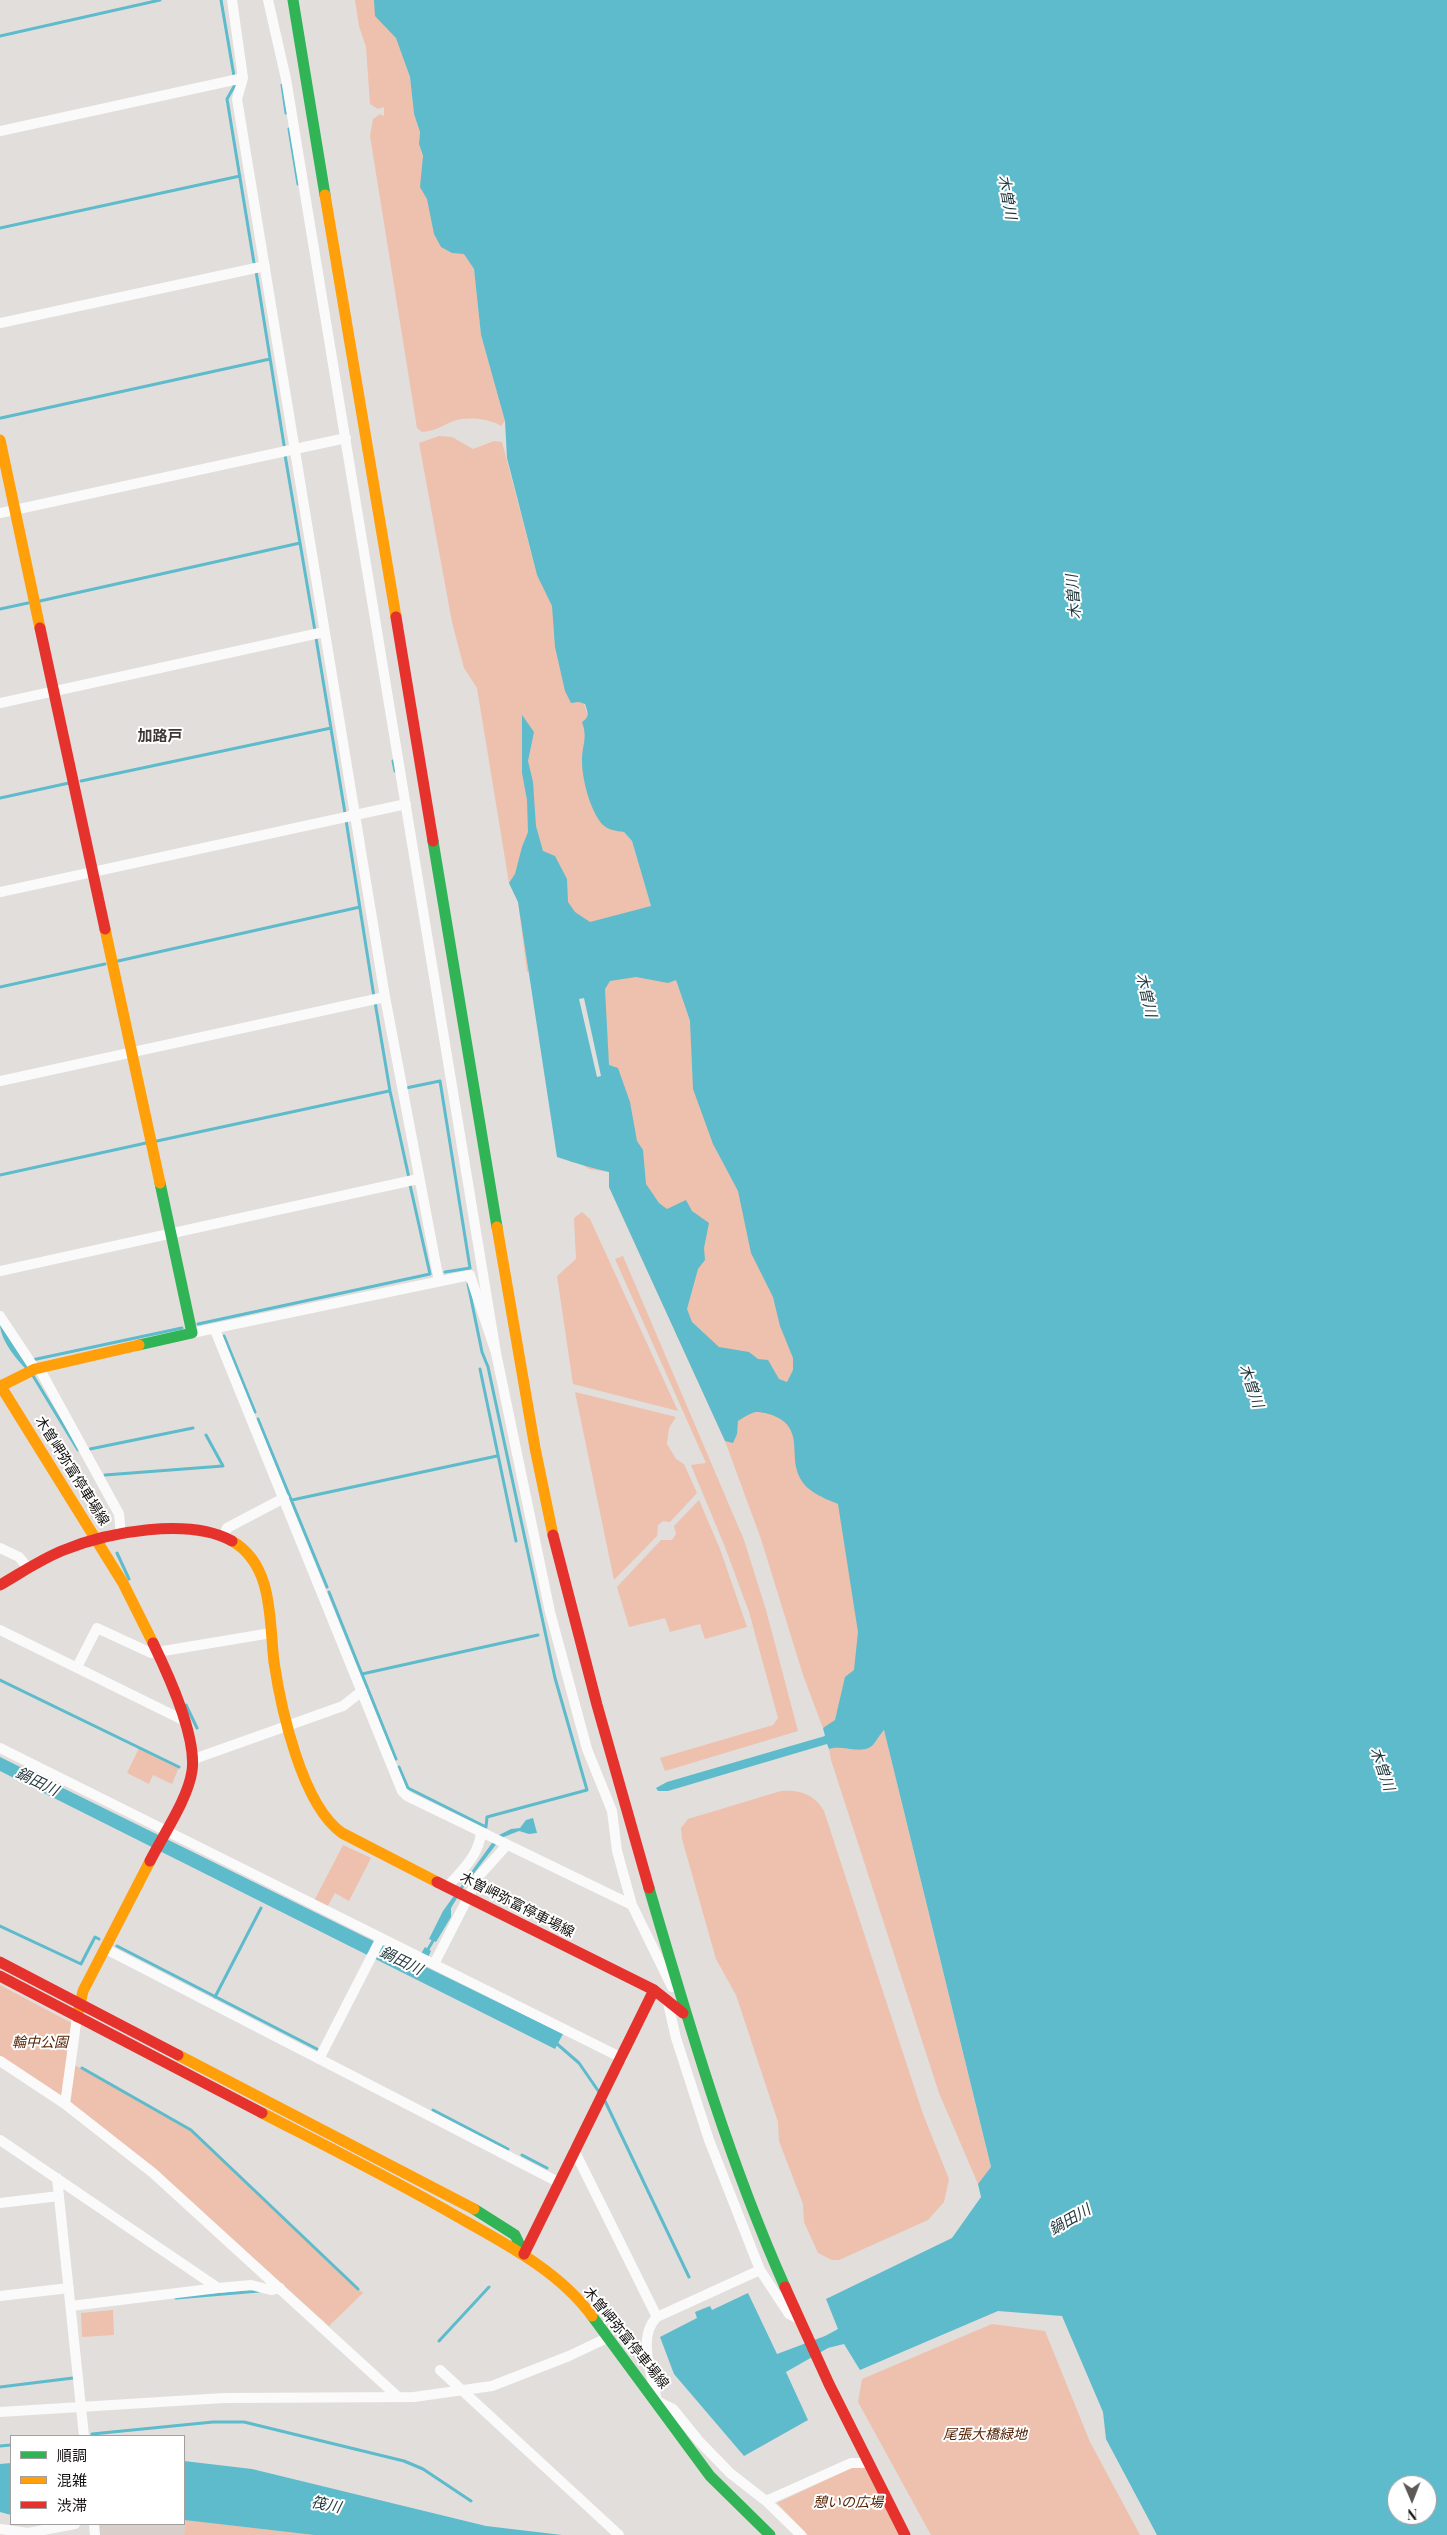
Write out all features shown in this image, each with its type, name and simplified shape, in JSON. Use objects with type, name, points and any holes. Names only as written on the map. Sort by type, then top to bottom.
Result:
[{"type":"street","points":[[232,0],[243,78],[238,99],[324,632],[385,997],[418,1179],[439,1281]]},
{"type":"street","points":[[268,0],[286,79],[496,1354],[550,1612],[587,1749],[612,1811],[617,1851],[632,1905],[683,2013]]},
{"type":"street","points":[[285,0],[287,7],[296,16]]},
{"type":"street","points":[[293,0],[490,1191],[542,1484],[591,1690],[683,2013],[720,2125],[762,2231],[809,2340],[905,2535]]},
{"type":"street","points":[[0,131],[243,78]]},
{"type":"street","points":[[0,323],[265,266]]},
{"type":"street","points":[[0,513],[346,438]]},
{"type":"street","points":[[0,440],[192,1333]]},
{"type":"street","points":[[0,703],[324,632]]},
{"type":"street","points":[[0,892],[406,804]]},
{"type":"street","points":[[0,1081],[385,997]]},
{"type":"street","points":[[0,1271],[418,1179]]},
{"type":"street","points":[[0,1386],[37,1369],[192,1333],[215,1330],[470,1275],[496,1354]]},
{"type":"street","points":[[0,1316],[37,1369],[119,1514],[121,1535]]},
{"type":"street","points":[[215,1330],[402,1791],[481,1832],[632,1905]]},
{"type":"street","name":"木曽岬弥富停車場線","points":[[0,1386],[97,1539],[164,1528],[188,1528],[224,1535],[244,1549],[261,1574],[278,1696],[286,1725],[310,1789],[328,1821],[352,1839],[654,1990],[683,2013]]},
{"type":"street","points":[[224,1535],[227,1528],[284,1498]]},
{"type":"street","points":[[0,1585],[62,1551],[97,1539],[123,1583],[157,1652],[185,1721],[194,1759],[186,1790],[83,1991],[77,2018],[65,2104]]},
{"type":"street","points":[[0,1548],[19,1557],[29,1570]]},
{"type":"street","points":[[77,1667],[97,1628],[151,1653],[270,1633]]},
{"type":"street","points":[[0,1630],[185,1721]]},
{"type":"street","points":[[194,1759],[343,1706],[362,1691]]},
{"type":"street","points":[[0,1748],[380,1940],[414,1954],[622,2058]]},
{"type":"street","points":[[450,1888],[480,1846],[481,1832]]},
{"type":"street","points":[[432,1963],[466,1897],[500,1841]]},
{"type":"street","points":[[319,2059],[380,1940]]},
{"type":"street","points":[[106,1949],[560,2183]]},
{"type":"street","points":[[0,1962],[485,2216],[515,2235],[524,2254]]},
{"type":"street","points":[[0,1976],[77,2018],[394,2181],[524,2254]]},
{"type":"street","points":[[524,2254],[654,1990]]},
{"type":"street","points":[[668,2003],[676,2038],[708,2140],[760,2270],[790,2314],[801,2320]]},
{"type":"street","points":[[0,2061],[65,2104],[153,2173],[397,2396]]},
{"type":"street","points":[[0,2140],[218,2288]]},
{"type":"street","points":[[574,2150],[657,2317]]},
{"type":"street","points":[[58,2178],[84,2435]]},
{"type":"street","points":[[0,2203],[59,2196]]},
{"type":"street","name":"木曽岬弥富停車場線","points":[[524,2254],[582,2302],[657,2401],[691,2452],[710,2476],[770,2535]]},
{"type":"street","points":[[760,2270],[657,2317],[647,2331],[647,2345],[657,2401],[673,2409],[699,2441],[730,2473],[766,2501],[801,2535]]},
{"type":"street","points":[[71,2306],[251,2285],[271,2290],[280,2288]]},
{"type":"street","points":[[0,2296],[69,2288]]},
{"type":"street","points":[[0,2412],[224,2398],[414,2397],[492,2386],[570,2356],[609,2336]]},
{"type":"street","points":[[440,2370],[619,2535]]},
{"type":"street","points":[[766,2501],[850,2463],[868,2463]]},
{"type":"street","points":[[0,2529],[28,2533],[69,2525]]},
{"type":"shaded area","points":[[186,2520],[184,2535],[98,2535],[97,2525],[185,2525]]},
{"type":"green space","points":[[355,0],[384,0],[410,77],[414,114],[420,132],[419,144],[433,192],[474,269],[481,335],[505,421],[501,426],[490,421],[463,419],[422,432],[417,428],[370,136],[373,119],[380,114],[384,116],[384,107],[378,109],[370,104],[366,47],[359,26]]},
{"type":"green space","points":[[439,436],[452,437],[473,449],[494,441],[502,442],[537,575],[550,595],[624,832],[632,841],[651,906],[527,972],[518,902],[509,883],[477,688],[464,668],[452,622],[419,443]]},
{"type":"green space","points":[[671,965],[826,1425],[874,1687],[831,1724],[823,1728],[803,1675],[761,1539],[725,1441],[609,1187],[609,1172],[589,1169],[580,1163],[570,1162],[584,984]]},
{"type":"green space","points":[[582,1212],[590,1219],[678,1411],[573,1384],[557,1276],[576,1259],[574,1218]]},
{"type":"green space","points":[[623,1256],[744,1540],[766,1610],[798,1731],[665,1771],[660,1758],[773,1725],[778,1718],[749,1612],[725,1547],[691,1465],[706,1463],[615,1259]]},
{"type":"green space","points":[[575,1392],[676,1417],[669,1428],[667,1444],[676,1459],[684,1464],[697,1493],[670,1522],[663,1521],[658,1525],[657,1536],[614,1580]]},
{"type":"green space","points":[[699,1500],[720,1549],[747,1627],[705,1639],[700,1624],[670,1632],[665,1618],[629,1627],[617,1587],[661,1540],[672,1540],[676,1534],[674,1526]]},
{"type":"green space","points":[[884,1730],[991,2168],[978,2184],[939,2093],[831,1760],[829,1749],[867,1749],[872,1746]]},
{"type":"green space","points":[[139,1748],[179,1767],[172,1784],[153,1775],[149,1784],[127,1773]]},
{"type":"green space","points":[[781,1791],[794,1791],[806,1794],[816,1801],[824,1811],[923,2114],[949,2179],[944,2202],[928,2220],[839,2260],[832,2260],[818,2253],[804,2222],[803,2204],[779,2141],[778,2122],[736,1995],[716,1959],[682,1839],[681,1828],[688,1819]]},
{"type":"green space","points":[[343,1845],[371,1858],[349,1901],[335,1893],[327,1907],[314,1901]]},
{"type":"green space","name":"輪中公園","points":[[0,1985],[81,2028],[73,2064],[191,2130],[363,2293],[329,2326],[156,2170],[70,2102],[0,2056]]},
{"type":"green space","points":[[113,2310],[114,2335],[82,2337],[81,2313]]},
{"type":"green space","name":"尾張大橋緑地","points":[[992,2324],[1045,2331],[1090,2442],[1140,2535],[931,2535],[858,2402],[862,2379]]},
{"type":"green space","name":"憩いの広場","points":[[851,2468],[866,2468],[901,2535],[808,2535],[777,2503]]},
{"type":"green space","points":[[186,2520],[314,2535],[184,2535]]},
{"type":"water","name":"木曽川","points":[[374,0],[1447,0],[1447,2535],[1157,2535],[1106,2439],[1103,2412],[1062,2316],[998,2311],[860,2370],[844,2344],[828,2348],[786,2372],[808,2420],[744,2456],[674,2374],[660,2337],[697,2318],[695,2312],[710,2306],[712,2310],[748,2293],[777,2354],[825,2336],[838,2329],[826,2299],[952,2238],[981,2197],[978,2184],[991,2167],[884,1730],[872,1746],[867,1749],[829,1749],[827,1744],[668,1791],[658,1791],[656,1788],[667,1782],[825,1736],[823,1728],[835,1720],[845,1677],[854,1670],[858,1632],[838,1504],[816,1494],[803,1483],[797,1472],[794,1440],[788,1425],[775,1416],[765,1413],[751,1413],[738,1421],[737,1434],[733,1443],[725,1441],[609,1187],[609,1172],[557,1157],[518,902],[509,883],[515,874],[528,832],[527,800],[522,773],[522,715],[534,732],[528,761],[533,782],[536,826],[543,851],[555,856],[567,879],[568,902],[575,912],[590,922],[651,906],[632,841],[624,832],[609,829],[602,824],[594,811],[588,794],[583,776],[582,761],[585,737],[582,722],[587,716],[585,704],[579,702],[571,703],[565,691],[555,647],[552,606],[537,575],[507,458],[505,421],[481,335],[474,269],[464,254],[452,253],[441,247],[434,234],[427,199],[420,187],[423,156],[419,144],[420,132],[414,114],[410,77],[396,38],[375,16]],"holes":[[[636,977],[668,983],[676,980],[690,1021],[693,1089],[713,1144],[738,1191],[751,1253],[773,1297],[780,1326],[793,1358],[793,1370],[787,1382],[779,1379],[768,1360],[758,1359],[749,1352],[719,1347],[692,1322],[687,1309],[698,1269],[705,1260],[704,1248],[709,1223],[692,1211],[686,1200],[667,1209],[659,1203],[646,1184],[643,1150],[637,1141],[630,1102],[618,1068],[609,1065],[605,989],[610,981]]]},
{"type":"water","points":[[0,1324],[34,1377],[7,1346]]},
{"type":"water","points":[[0,1757],[416,1962],[425,1947],[431,1951],[424,1966],[563,2034],[555,2049],[0,1771]]},
{"type":"water","points":[[533,1818],[537,1833],[529,1834],[519,1831],[501,1838],[465,1885],[451,1908],[451,1917],[436,1942],[429,1939],[443,1911],[497,1836],[511,1829],[520,1828],[526,1820]]},
{"type":"water","name":"筏川","points":[[185,2461],[252,2469],[486,2526],[562,2535],[314,2535],[185,2520]]},
{"type":"water","points":[[10,2463],[10,2515],[0,2512],[0,2464]]},
{"type":"pier","points":[[584,998],[601,1076],[597,1077],[579,999]]},
{"type":"waterway","points":[[0,36],[160,0]]},
{"type":"waterway","points":[[221,0],[234,76]]},
{"type":"waterway","points":[[236,83],[227,99],[254,263]]},
{"type":"waterway","points":[[282,85],[286,113]]},
{"type":"waterway","points":[[289,129],[298,184]]},
{"type":"waterway","points":[[0,228],[240,176]]},
{"type":"waterway","points":[[256,271],[284,445]]},
{"type":"waterway","points":[[1,418],[270,359]]},
{"type":"waterway","points":[[285,455],[315,631]]},
{"type":"waterway","points":[[40,601],[300,543]]},
{"type":"waterway","points":[[0,609],[28,603]]},
{"type":"waterway","points":[[316,638],[345,813]]},
{"type":"waterway","points":[[81,781],[331,728]]},
{"type":"waterway","points":[[393,761],[395,771]]},
{"type":"waterway","points":[[0,798],[69,783]]},
{"type":"waterway","points":[[346,820],[374,997]]},
{"type":"waterway","points":[[118,961],[360,907]]},
{"type":"waterway","points":[[0,987],[105,964]]},
{"type":"waterway","points":[[375,1002],[390,1091],[409,1178]]},
{"type":"waterway","points":[[406,1088],[440,1081],[470,1268],[445,1272]]},
{"type":"waterway","points":[[157,1141],[389,1091]]},
{"type":"waterway","points":[[0,1175],[146,1143]]},
{"type":"waterway","points":[[198,1324],[430,1274],[410,1185]]},
{"type":"waterway","points":[[399,1767],[408,1788],[486,1827],[487,1817],[587,1790],[555,1678],[488,1367],[482,1352],[468,1284]]},
{"type":"waterway","points":[[32,1360],[182,1328]]},
{"type":"waterway","points":[[224,1336],[255,1412]]},
{"type":"waterway","points":[[480,1369],[516,1541]]},
{"type":"waterway","points":[[32,1374],[78,1450]]},
{"type":"waterway","points":[[258,1419],[327,1587]]},
{"type":"waterway","points":[[90,1449],[193,1428]]},
{"type":"waterway","points":[[105,1475],[223,1466],[206,1435]]},
{"type":"waterway","points":[[292,1500],[497,1456]]},
{"type":"waterway","points":[[117,1553],[129,1579]]},
{"type":"waterway","points":[[329,1592],[396,1759]]},
{"type":"waterway","points":[[362,1674],[538,1635]]},
{"type":"waterway","points":[[0,1680],[179,1767]]},
{"type":"waterway","points":[[186,1705],[197,1728]]},
{"type":"waterway","points":[[215,1997],[261,1908]]},
{"type":"waterway","points":[[0,1926],[81,1964],[95,1937],[99,1939]]},
{"type":"waterway","points":[[427,1951],[434,1939]]},
{"type":"waterway","points":[[117,1946],[317,2049]]},
{"type":"waterway","name":"鍋田川","points":[[556,2043],[579,2063],[599,2092]]},
{"type":"waterway","points":[[82,2068],[191,2130],[358,2289]]},
{"type":"waterway","name":"鍋田川","points":[[605,2101],[689,2277]]},
{"type":"waterway","points":[[433,2110],[508,2149]]},
{"type":"waterway","points":[[522,2155],[547,2168]]},
{"type":"waterway","points":[[439,2341],[489,2287]]},
{"type":"waterway","points":[[176,2298],[259,2291]]},
{"type":"waterway","points":[[0,2387],[73,2378]]},
{"type":"waterway","points":[[92,2434],[213,2422],[244,2422],[404,2461],[423,2469],[471,2501]]},
{"type":"waterway","points":[[0,2446],[10,2445]]},
{"type":"traffic: fast","points":[[293,0],[325,195]]},
{"type":"traffic: fast","points":[[433,841],[497,1227]]},
{"type":"traffic: fast","points":[[139,1345],[192,1333],[160,1183]]},
{"type":"traffic: fast","points":[[649,1888],[710,2090],[745,2189],[785,2287]]},
{"type":"traffic: fast","points":[[474,2209],[515,2235],[524,2254]]},
{"type":"traffic: fast","points":[[592,2316],[710,2476],[770,2535]]},
{"type":"traffic: slow","points":[[325,195],[396,617]]},
{"type":"traffic: slow","points":[[0,440],[40,628]]},
{"type":"traffic: slow","points":[[105,929],[160,1183]]},
{"type":"traffic: slow","points":[[497,1227],[535,1448],[553,1535]]},
{"type":"traffic: slow","points":[[1,1386],[35,1369],[139,1345]]},
{"type":"traffic: slow","points":[[0,1385],[123,1583],[153,1643]]},
{"type":"traffic: slow","points":[[232,1541],[246,1551],[256,1564],[262,1579],[270,1612],[274,1662],[282,1705],[296,1755],[315,1801],[328,1820],[342,1833],[437,1882]]},
{"type":"traffic: slow","points":[[77,2017],[83,1991],[150,1861]]},
{"type":"traffic: slow","points":[[178,2055],[474,2209]]},
{"type":"traffic: slow","points":[[262,2113],[410,2190],[513,2248],[564,2285],[592,2316]]},
{"type":"traffic: jam","points":[[396,617],[433,841]]},
{"type":"traffic: jam","points":[[40,628],[105,929]]},
{"type":"traffic: jam","points":[[0,1585],[64,1550],[82,1543],[125,1533],[148,1530],[194,1530],[214,1534],[232,1541]]},
{"type":"traffic: jam","points":[[553,1535],[597,1705],[649,1888]]},
{"type":"traffic: jam","points":[[150,1861],[186,1793],[192,1771],[192,1757],[186,1723],[153,1643]]},
{"type":"traffic: jam","points":[[437,1882],[654,1990],[683,2013]]},
{"type":"traffic: jam","points":[[0,1962],[178,2055]]},
{"type":"traffic: jam","points":[[0,1976],[262,2113]]},
{"type":"traffic: jam","points":[[524,2254],[654,1990]]},
{"type":"traffic: jam","points":[[785,2287],[829,2384],[905,2535]]},
{"type":"district","name":"加路戸","points":[[160,736]]}]
